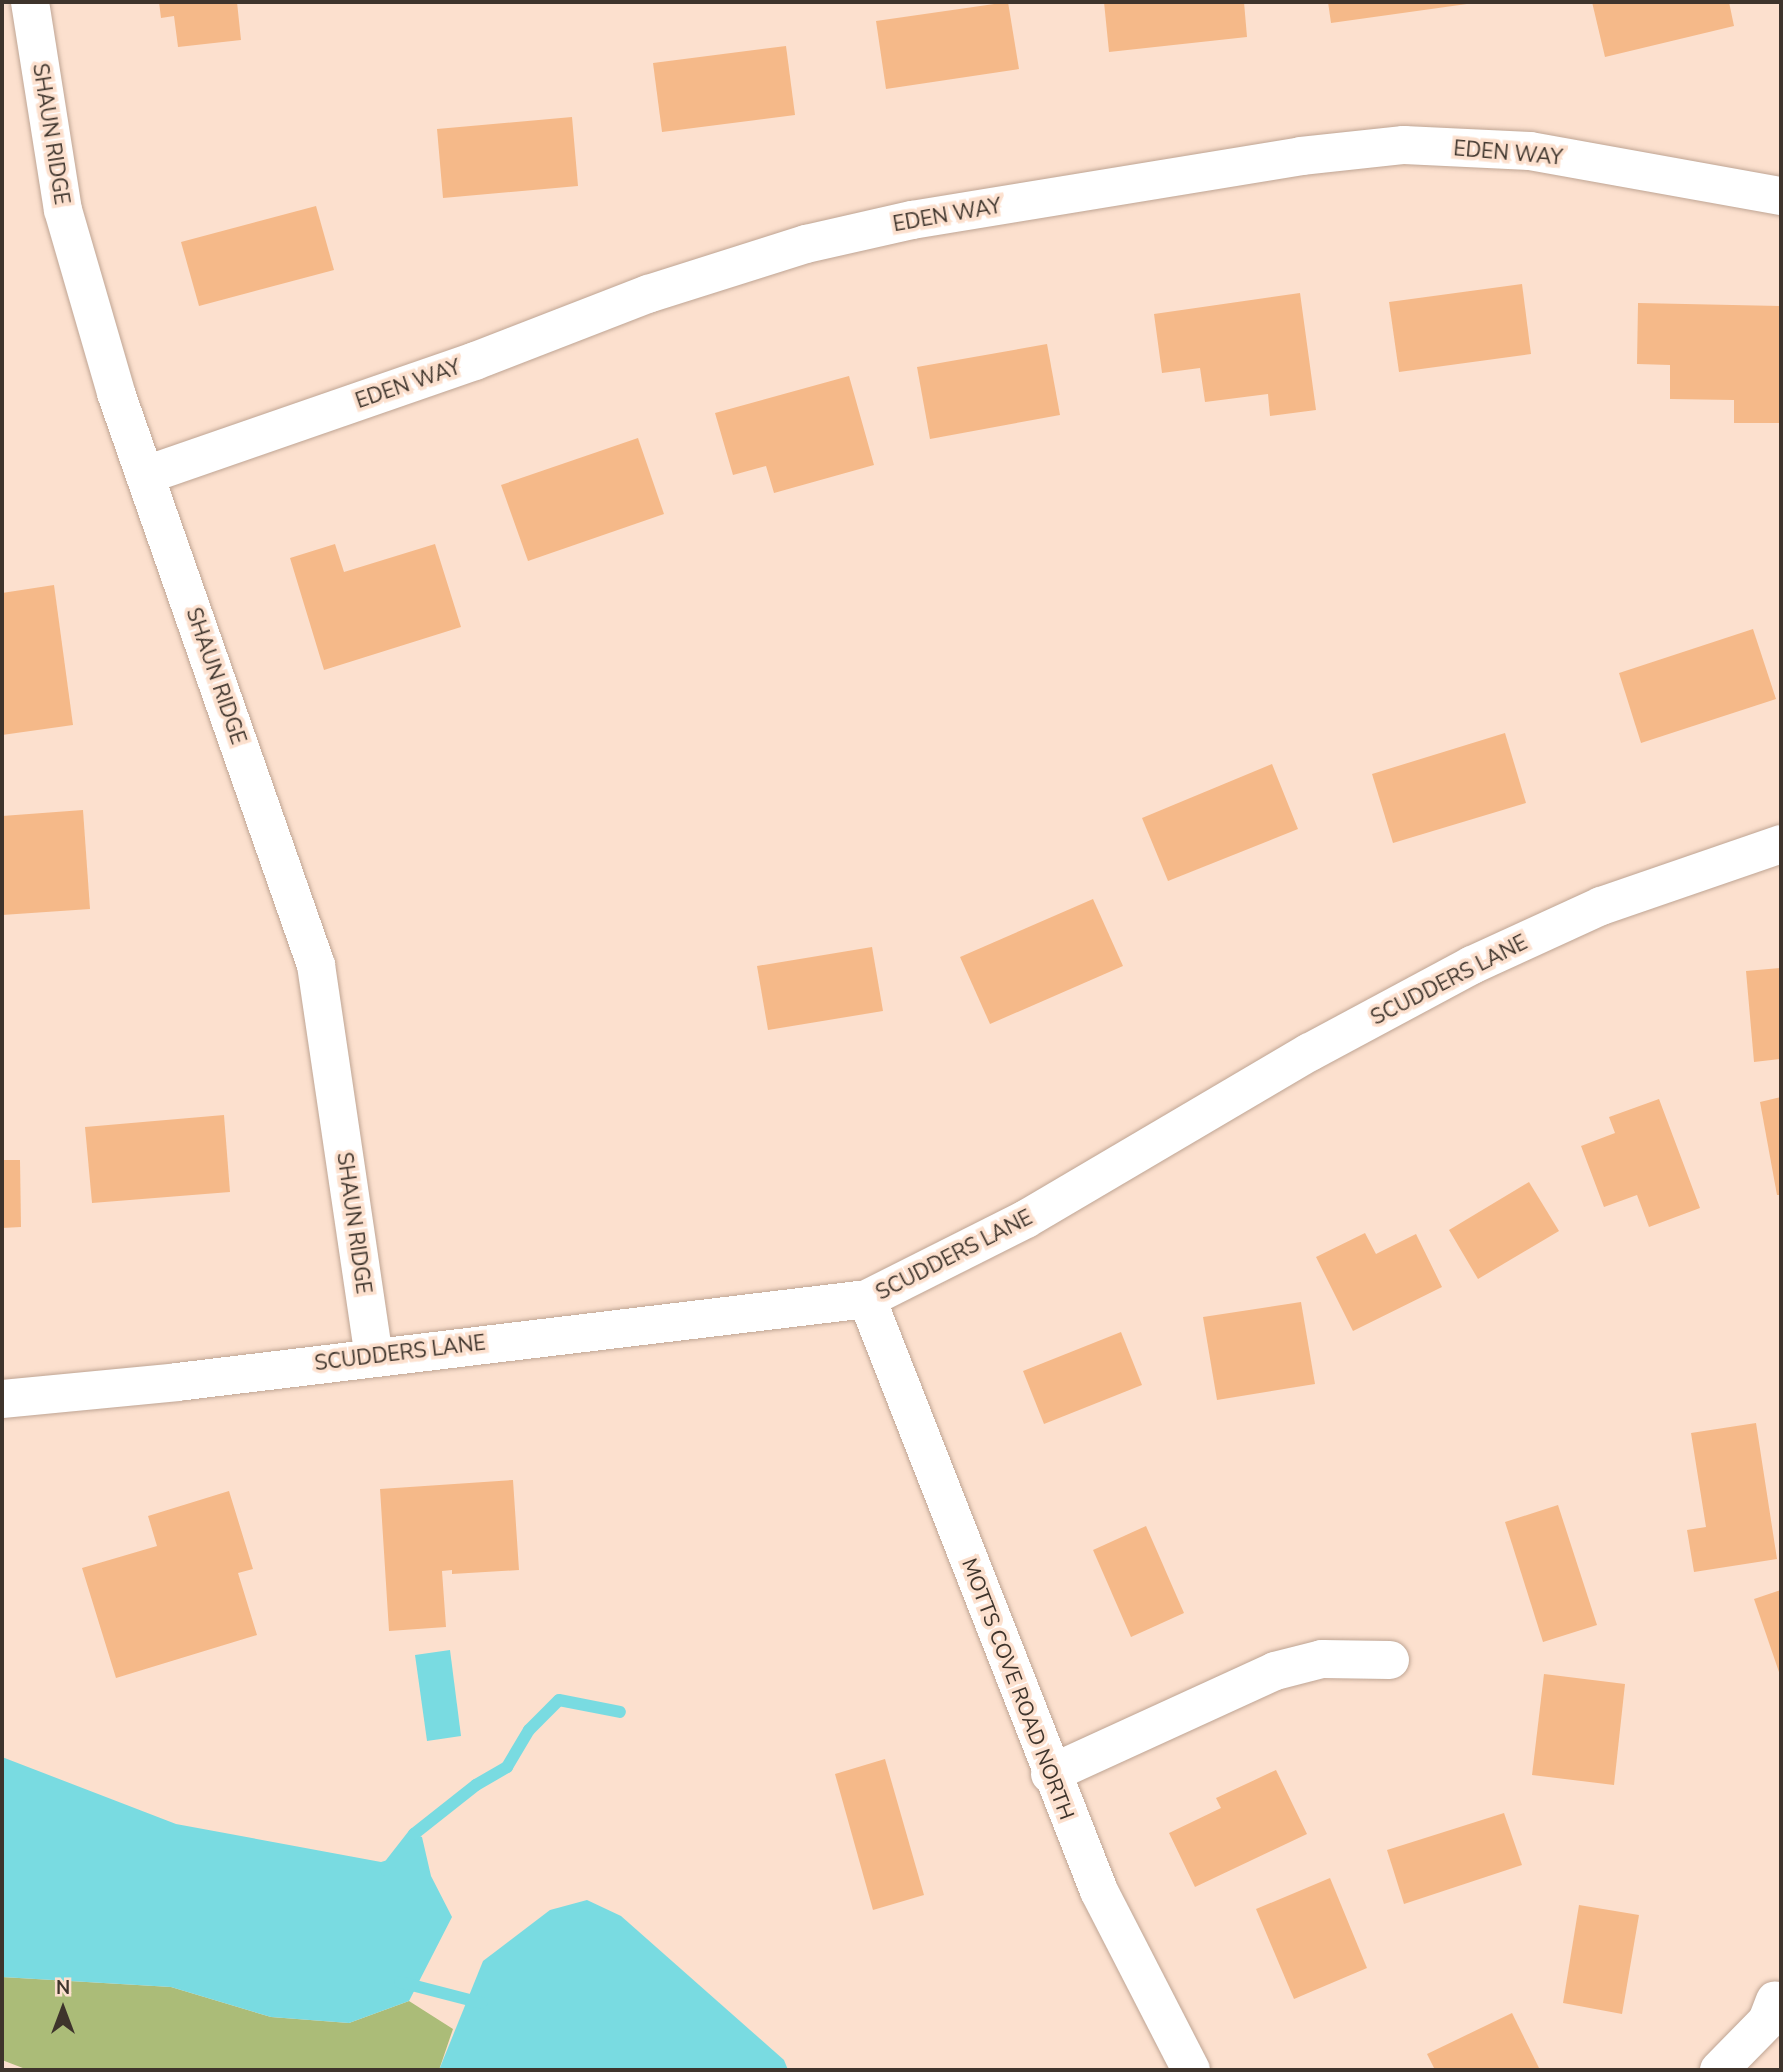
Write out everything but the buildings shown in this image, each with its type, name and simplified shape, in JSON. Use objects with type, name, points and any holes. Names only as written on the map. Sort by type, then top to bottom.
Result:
[{"type":"street","name":"SHAUN RIDGE","points":[[30,2],[63,210],[116,393],[316,965],[374,1356]]},
{"type":"street","name":"EDEN WAY","points":[[146,475],[475,361],[648,294],[806,244],[912,220],[1300,156],[1404,145],[1530,151],[1781,196]]},
{"type":"street","name":"SCUDDERS LANE","points":[[2,1399],[177,1382],[374,1356],[867,1299],[1026,1219],[1310,1052],[1472,965],[1601,906],[1781,844]]},
{"type":"street","name":"MOTTS COVE ROAD NORTH","points":[[867,1299],[1050,1774],[1105,1903],[1191,2070]]},
{"type":"street","points":[[1050,1774],[1275,1671],[1322,1659],[1391,1660]]},
{"type":"street","points":[[1719,2070],[1767,2021],[1775,2000]]},
{"type":"green space","points":[[2,1977],[171,1987],[271,2017],[349,2023],[409,2001],[453,2029],[439,2070],[28,2070],[2,2060]]},
{"type":"water","points":[[450,1650],[461,1736],[427,1741],[415,1655]]},
{"type":"water","points":[[2,1757],[176,1824],[381,1862],[398,1857],[414,1834],[422,1837],[431,1876],[452,1917],[409,2001],[349,2023],[271,2017],[171,1987],[2,1977]]},
{"type":"water","points":[[587,1900],[621,1916],[784,2060],[788,2070],[439,2070],[483,1961],[550,1910]]},
{"type":"waterway","points":[[386,1870],[414,1834],[476,1785],[507,1767],[529,1730],[559,1700],[620,1712]]},
{"type":"waterway","points":[[400,1982],[481,2003]]}]
